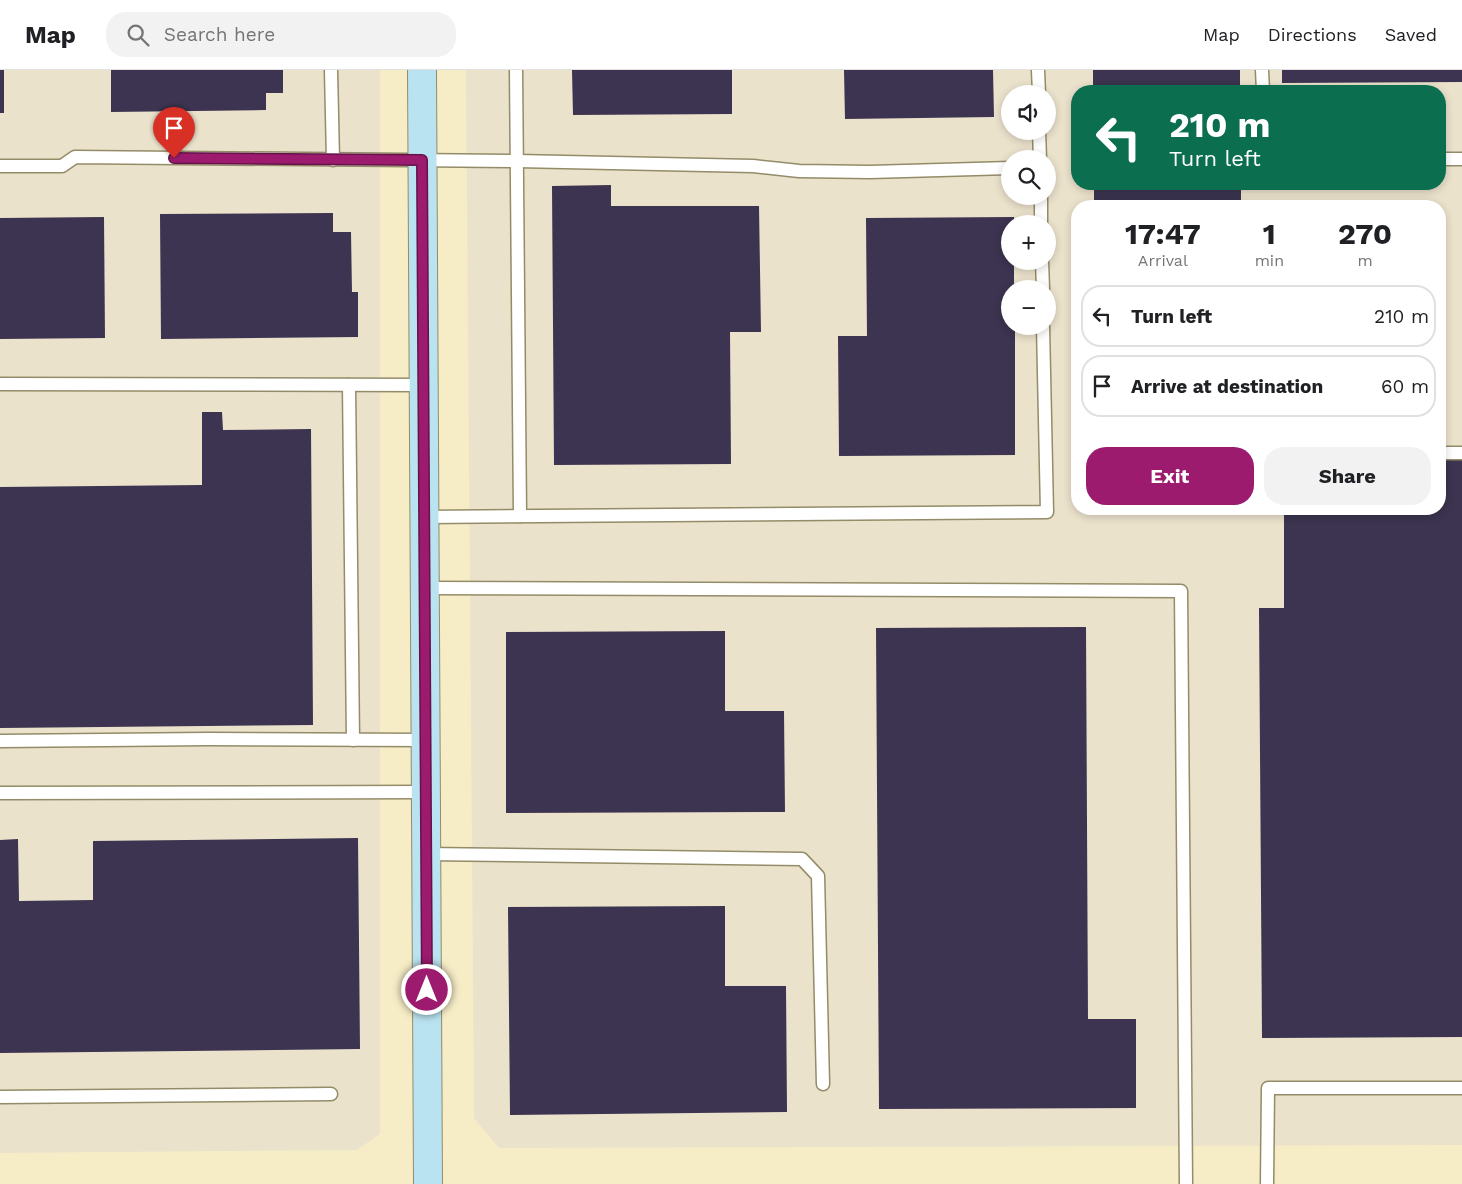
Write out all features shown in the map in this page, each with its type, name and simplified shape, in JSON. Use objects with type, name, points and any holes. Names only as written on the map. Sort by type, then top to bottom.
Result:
[{"type":"street","points":[[422,70],[428,1184]]},
{"type":"lane","points":[[332,70],[333,160]]},
{"type":"lane","points":[[516,70],[520,516]]},
{"type":"lane","points":[[1038,70],[1039,85]]},
{"type":"lane","points":[[1262,70],[1263,85]]},
{"type":"lane","points":[[0,166],[62,166],[75,157],[517,161],[753,166],[799,170],[870,172],[1001,168]]},
{"type":"lane","points":[[1446,159],[1462,159]]},
{"type":"lane","points":[[425,517],[1047,512],[1044,335]]},
{"type":"lane","points":[[0,384],[424,385]]},
{"type":"lane","points":[[349,385],[352,740]]},
{"type":"lane","points":[[1446,453],[1462,453]]},
{"type":"lane","points":[[425,588],[1181,592],[1186,1184]]},
{"type":"lane","points":[[0,741],[208,739],[426,740]]},
{"type":"lane","points":[[0,793],[426,792]]},
{"type":"lane","points":[[426,854],[802,859],[818,876],[822,1084]]},
{"type":"lane","points":[[1267,1184],[1268,1088],[1462,1088]]},
{"type":"lane","points":[[0,1097],[331,1094]]},
{"type":"shaded area","points":[[0,70],[380,70],[380,1134],[357,1150],[0,1153]]},
{"type":"shaded area","points":[[466,70],[1462,70],[1462,1145],[499,1148],[474,1118]]},
{"type":"building","points":[[0,70],[4,70],[4,113],[0,113]]},
{"type":"building","points":[[111,70],[283,70],[283,93],[266,93],[266,110],[111,112]]},
{"type":"building","points":[[572,70],[732,70],[732,114],[573,115]]},
{"type":"building","points":[[844,70],[993,70],[994,117],[845,119]]},
{"type":"building","points":[[1093,70],[1240,70],[1240,85],[1093,85]]},
{"type":"building","points":[[1282,70],[1462,70],[1462,82],[1282,83]]},
{"type":"building","points":[[611,185],[611,206],[759,206],[761,332],[730,332],[731,464],[554,465],[552,186]]},
{"type":"building","points":[[1094,190],[1241,190],[1241,200],[1094,200]]},
{"type":"building","points":[[333,213],[333,232],[351,232],[352,292],[358,292],[358,337],[161,339],[160,214]]},
{"type":"building","points":[[104,217],[105,338],[0,339],[0,218]]},
{"type":"building","points":[[1001,217],[1001,270],[1014,270],[1014,280],[1001,280],[1001,335],[1015,335],[1015,455],[839,456],[838,336],[867,336],[866,218]]},
{"type":"building","points":[[202,412],[222,412],[223,430],[311,429],[313,725],[0,728],[0,487],[202,485]]},
{"type":"building","points":[[1462,459],[1462,1037],[1262,1038],[1259,608],[1284,608],[1284,515],[1446,515],[1446,460]]},
{"type":"building","points":[[1086,627],[1088,1019],[1136,1019],[1136,1108],[879,1109],[876,628]]},
{"type":"building","points":[[725,631],[725,711],[784,711],[785,812],[506,813],[506,632]]},
{"type":"building","points":[[358,838],[360,1049],[0,1053],[0,840],[18,839],[19,901],[93,900],[93,841]]},
{"type":"building","points":[[725,906],[725,986],[786,986],[787,1112],[510,1115],[508,907]]},
{"type":"route","points":[[174,158],[422,160],[427,990]]}]
